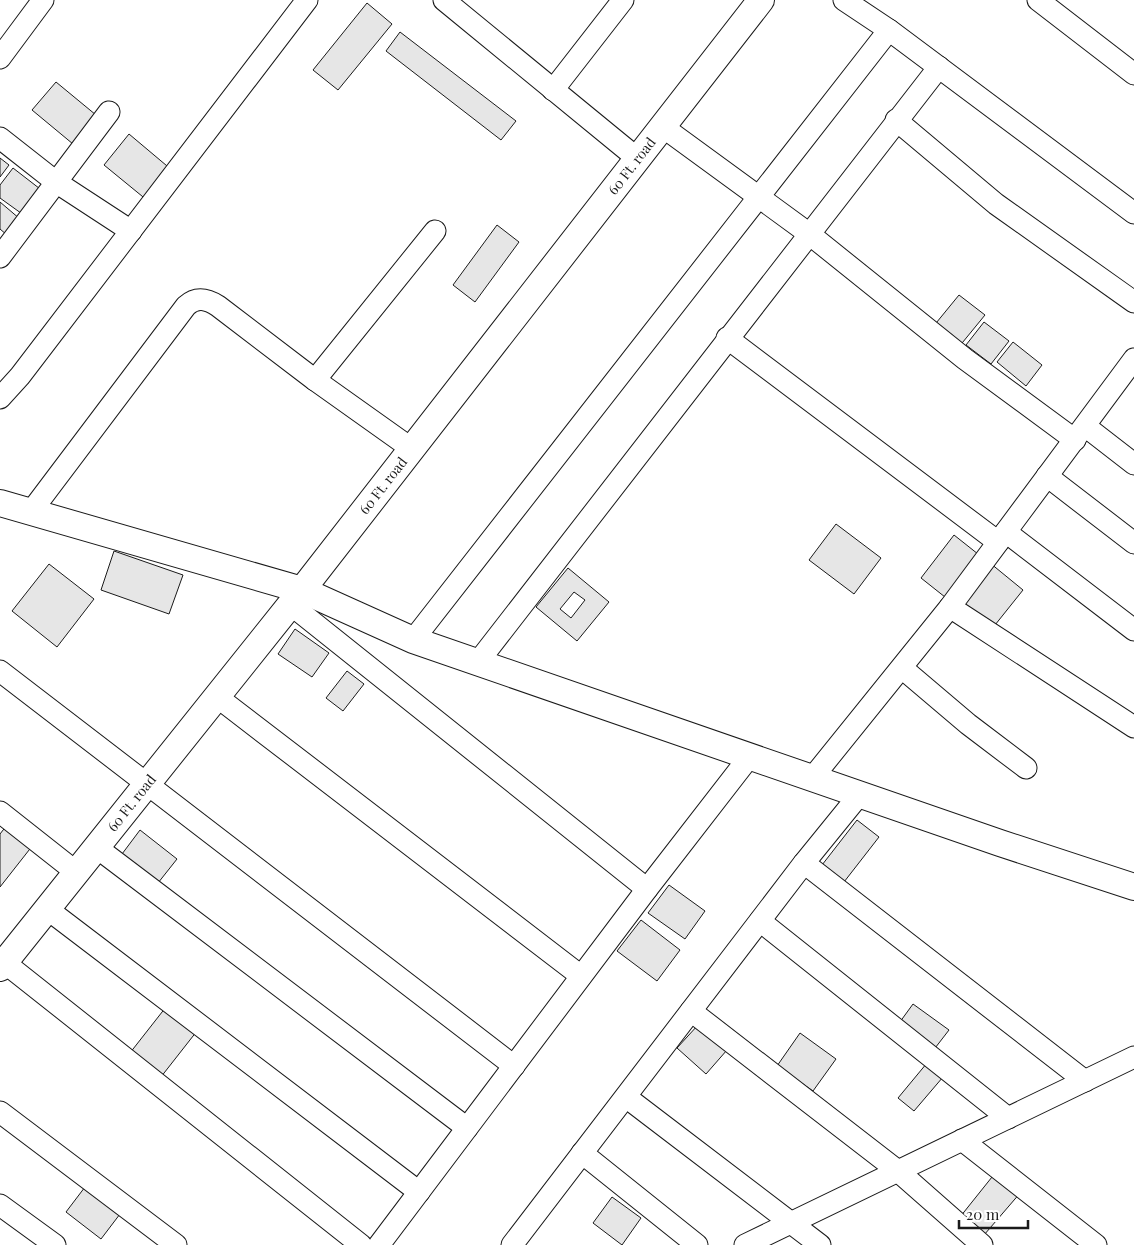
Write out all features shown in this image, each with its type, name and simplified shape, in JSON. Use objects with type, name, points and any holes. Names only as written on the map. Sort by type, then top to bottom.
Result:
[{"type":"street","points":[[0,58],[43,0]]},
{"type":"street","points":[[0,398],[20,376],[307,0]]},
{"type":"street","points":[[444,0],[638,159]]},
{"type":"street","points":[[553,90],[623,0]]},
{"type":"street","name":"60 Ft. road","points":[[1,963],[296,597],[762,0]]},
{"type":"street","points":[[844,0],[889,30],[1134,213]]},
{"type":"street","points":[[1038,0],[1134,74]]},
{"type":"street","points":[[413,640],[889,30]]},
{"type":"street","points":[[478,662],[808,233],[939,67]]},
{"type":"street","points":[[0,257],[109,112]]},
{"type":"street","points":[[896,120],[996,204],[1134,302]]},
{"type":"street","points":[[663,127],[808,233],[965,360],[1080,433],[1134,464]]},
{"type":"street","points":[[0,138],[56,182],[131,231]]},
{"type":"street","points":[[315,380],[435,231]]},
{"type":"street","points":[[30,513],[191,301],[198,299],[208,300],[412,449]]},
{"type":"street","points":[[727,338],[1134,630]]},
{"type":"street","points":[[813,777],[950,607],[1047,476],[1130,372]]},
{"type":"street","points":[[1047,476],[1134,543]]},
{"type":"street","points":[[0,503],[296,597],[413,640],[1134,887]]},
{"type":"street","points":[[296,597],[647,889]]},
{"type":"street","points":[[950,607],[1134,727]]},
{"type":"street","points":[[902,668],[968,724],[1026,768]]},
{"type":"street","points":[[0,671],[514,1066]]},
{"type":"street","points":[[216,696],[581,976]]},
{"type":"street","points":[[379,1245],[647,889],[750,756]]},
{"type":"street","points":[[523,1241],[582,1153],[804,863],[860,794]]},
{"type":"street","points":[[0,812],[76,872]]},
{"type":"street","points":[[96,846],[467,1128]]},
{"type":"street","points":[[804,863],[1085,1081]]},
{"type":"street","points":[[46,908],[418,1192]]},
{"type":"street","points":[[760,921],[1008,1118]]},
{"type":"street","points":[[1,963],[361,1245]]},
{"type":"street","points":[[691,1011],[898,1171],[982,1245]]},
{"type":"street","points":[[745,1245],[1134,1057]]},
{"type":"street","points":[[626,1097],[820,1245]]},
{"type":"street","points":[[0,1112],[176,1245]]},
{"type":"street","points":[[962,1140],[1096,1245]]},
{"type":"street","points":[[582,1153],[697,1245]]},
{"type":"street","points":[[0,1205],[55,1245]]},
{"type":"building","points":[[367,3],[392,24],[338,90],[313,70]]},
{"type":"building","points":[[400,32],[516,121],[501,140],[386,51]]},
{"type":"building","points":[[56,82],[96,115],[73,144],[32,110]]},
{"type":"building","points":[[129,134],[173,171],[148,201],[104,165]]},
{"type":"building","points":[[0,158],[9,165],[0,177]]},
{"type":"building","points":[[13,168],[44,192],[25,216],[0,198],[0,185]]},
{"type":"building","points":[[0,202],[20,219],[7,235],[0,229]]},
{"type":"building","points":[[497,225],[519,242],[475,302],[453,285]]},
{"type":"building","points":[[959,295],[985,315],[958,348],[932,328]]},
{"type":"building","points":[[984,322],[1009,341],[991,364],[966,345]]},
{"type":"building","points":[[1013,342],[1042,365],[1026,386],[997,362]]},
{"type":"building","points":[[836,524],[881,558],[854,594],[809,560]]},
{"type":"building","points":[[954,535],[983,558],[950,601],[921,578]]},
{"type":"building","points":[[114,551],[183,575],[169,614],[101,590]]},
{"type":"building","points":[[990,563],[1023,590],[991,630],[958,603]]},
{"type":"building","points":[[49,564],[94,599],[57,647],[12,611]]},
{"type":"building","points":[[568,568],[609,602],[577,641],[536,607]],"holes":[[[574,592],[585,600],[571,618],[560,609]]]},
{"type":"building","points":[[295,629],[329,653],[312,677],[278,654]]},
{"type":"building","points":[[347,671],[364,684],[343,711],[326,698]]},
{"type":"building","points":[[857,820],[879,837],[844,882],[822,865]]},
{"type":"building","points":[[7,825],[33,845],[0,887],[0,834]]},
{"type":"building","points":[[140,830],[177,859],[158,883],[122,854]]},
{"type":"building","points":[[669,885],[705,911],[685,939],[648,913]]},
{"type":"building","points":[[641,920],[680,950],[657,981],[617,951]]},
{"type":"building","points":[[913,1004],[949,1030],[932,1052],[897,1026]]},
{"type":"building","points":[[166,1007],[197,1031],[157,1082],[126,1058]]},
{"type":"building","points":[[698,1025],[727,1050],[706,1074],[677,1048]]},
{"type":"building","points":[[800,1033],[836,1059],[813,1091],[777,1066]]},
{"type":"building","points":[[927,1063],[943,1077],[914,1111],[898,1098]]},
{"type":"building","points":[[996,1172],[1021,1192],[984,1235],[960,1217]]},
{"type":"building","points":[[85,1187],[120,1214],[101,1239],[66,1212]]},
{"type":"building","points":[[612,1197],[641,1218],[622,1245],[593,1223]]}]
